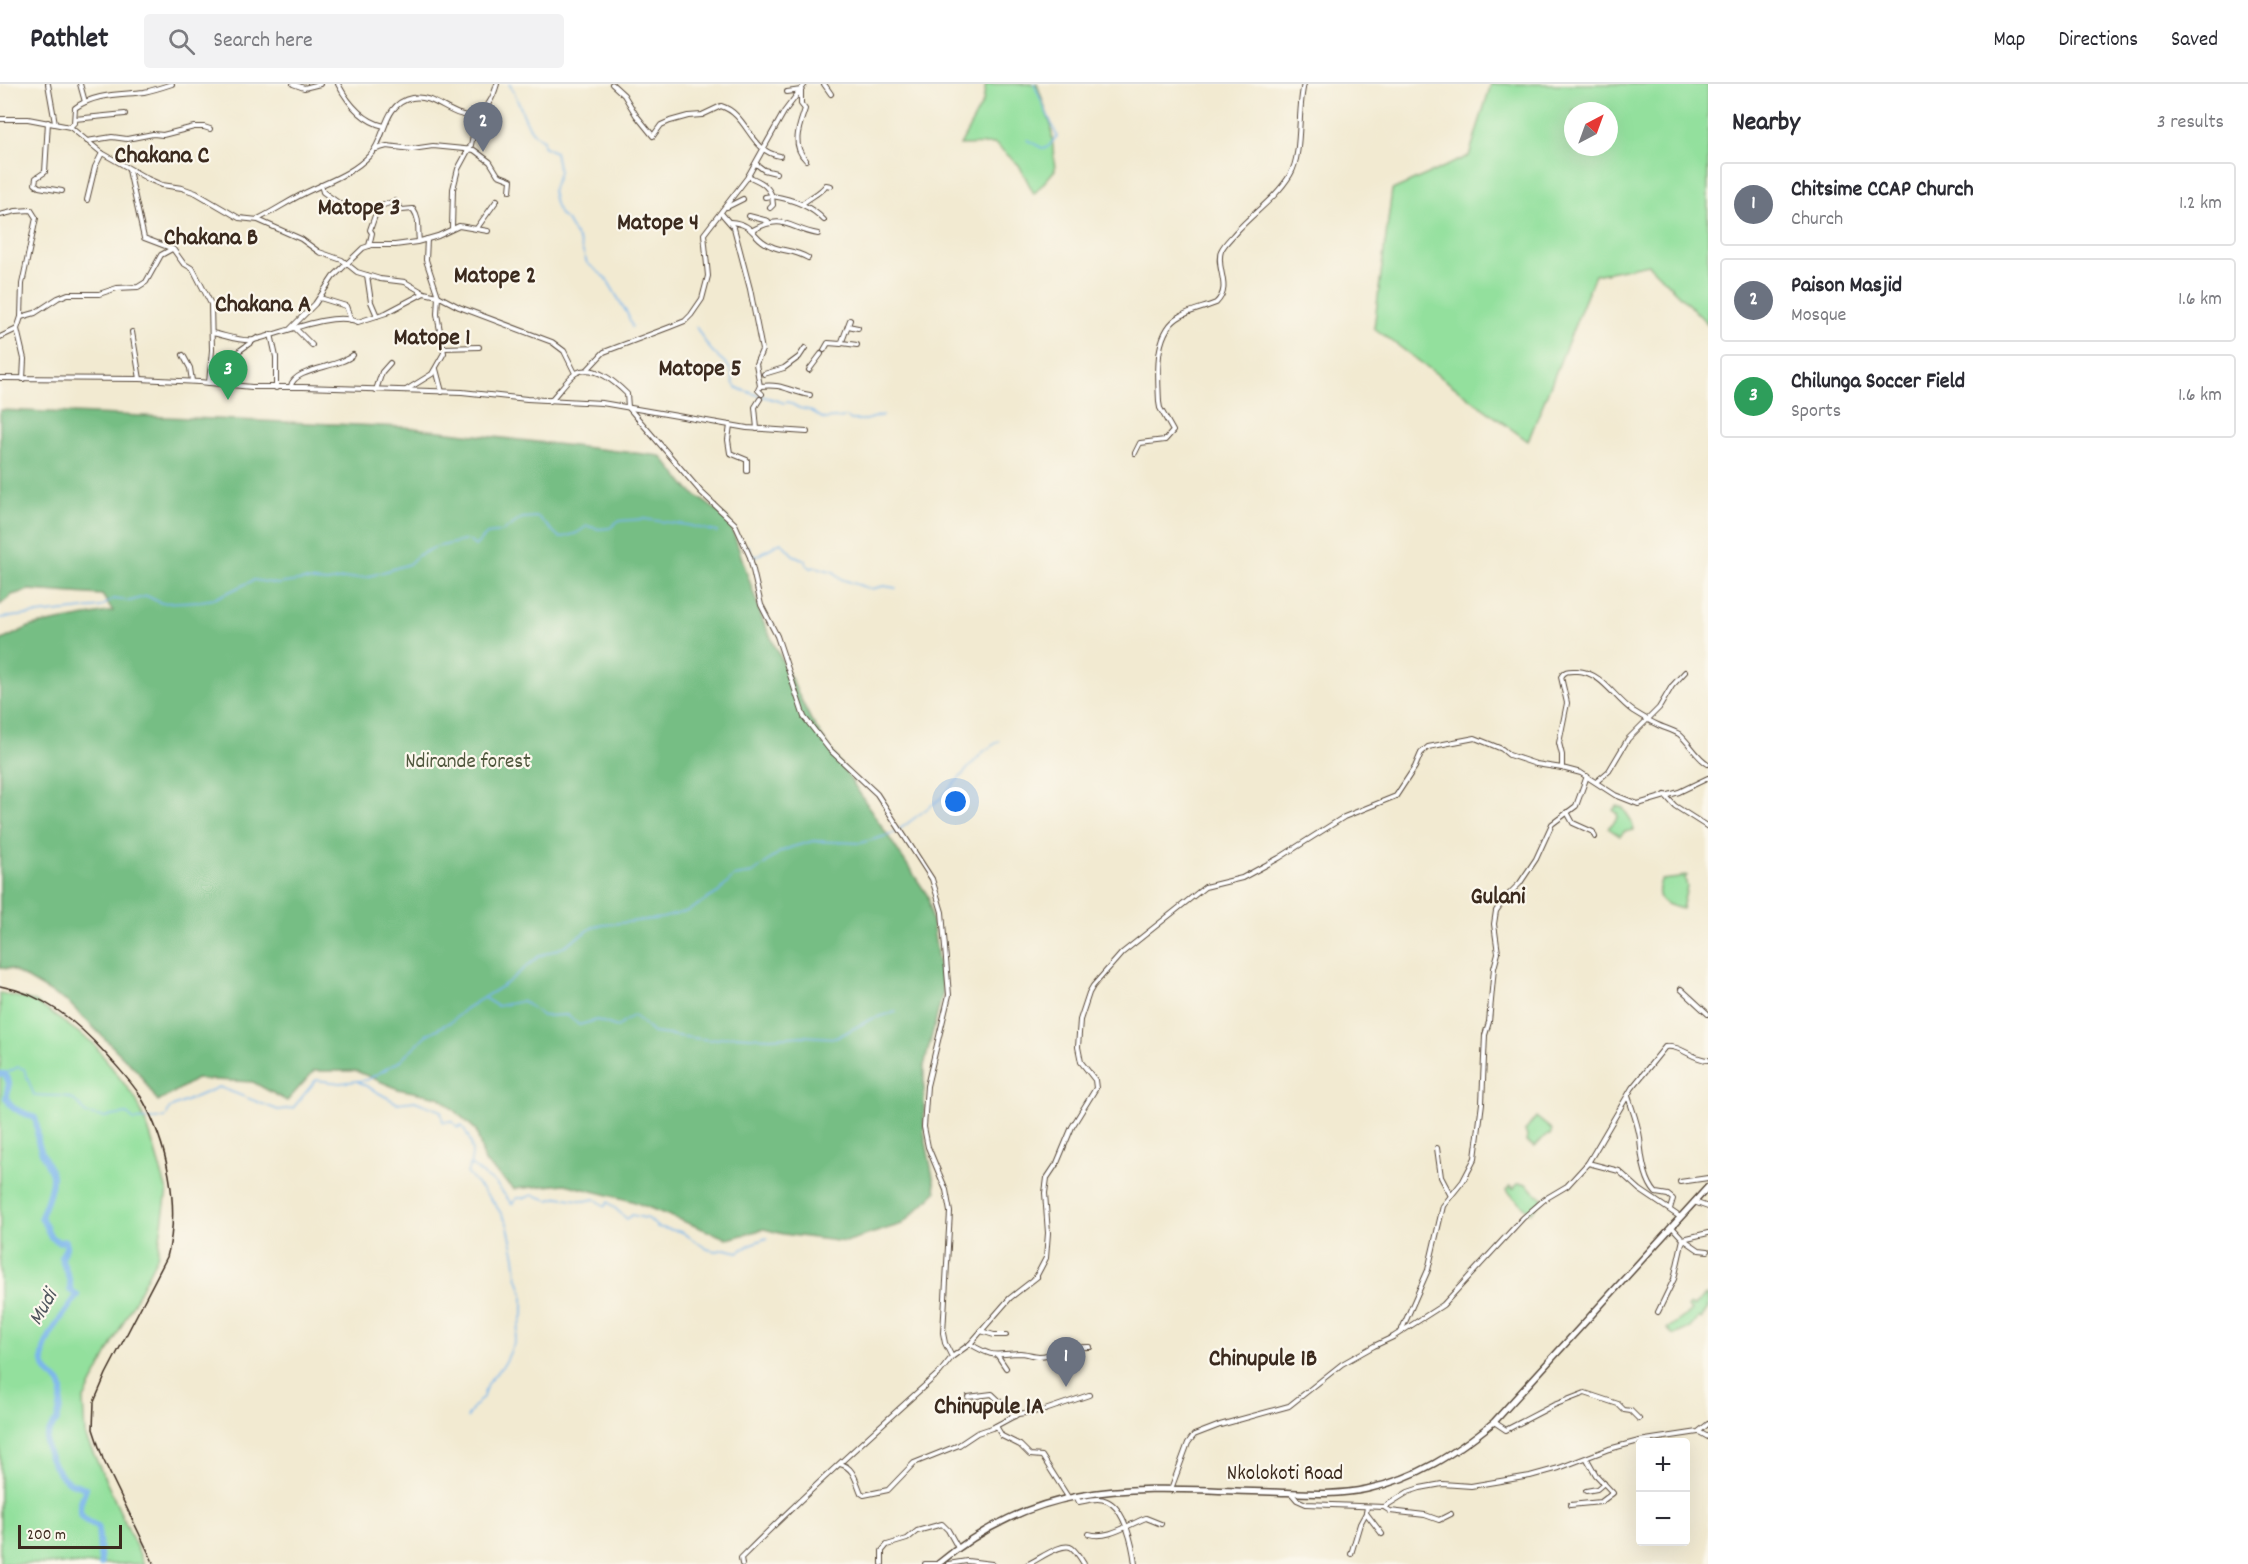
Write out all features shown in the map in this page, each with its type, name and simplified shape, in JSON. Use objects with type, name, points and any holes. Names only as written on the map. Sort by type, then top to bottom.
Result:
[{"type":"main road","name":"Nkolokoti Road","points":[[938,1564],[958,1548],[1000,1522],[1068,1497],[1129,1489],[1344,1493],[1376,1487],[1434,1465],[1467,1444],[1494,1422],[1708,1187]]},
{"type":"street","points":[[48,84],[55,123]]},
{"type":"street","points":[[80,84],[85,102]]},
{"type":"street","points":[[70,127],[75,119],[75,108],[85,102],[113,94],[143,92],[172,84]]},
{"type":"street","points":[[293,84],[304,88],[320,84]]},
{"type":"street","points":[[338,84],[362,116],[370,122],[384,126]]},
{"type":"street","points":[[257,220],[350,172],[375,149],[393,111],[411,99],[428,99],[453,113],[473,116],[487,106],[497,84]]},
{"type":"street","points":[[612,84],[624,94],[653,136],[661,125],[670,121],[702,115],[721,106],[731,109],[760,147],[780,156]]},
{"type":"street","points":[[587,370],[604,352],[685,321],[691,315],[702,299],[708,276],[704,234],[748,176],[784,112],[805,84]]},
{"type":"street","points":[[824,84],[831,94]]},
{"type":"street","points":[[1135,453],[1140,443],[1165,440],[1173,431],[1158,402],[1160,352],[1163,338],[1171,323],[1179,317],[1216,303],[1220,299],[1224,282],[1221,253],[1224,245],[1252,215],[1273,197],[1290,176],[1295,163],[1304,84]]},
{"type":"street","points":[[787,92],[801,90]]},
{"type":"street","points":[[801,90],[801,104],[805,109],[796,144],[806,160]]},
{"type":"street","points":[[75,119],[125,114]]},
{"type":"street","points":[[452,228],[454,183],[459,167],[470,149],[475,126],[473,116]]},
{"type":"street","points":[[0,118],[28,119],[70,127],[102,153],[129,170],[162,185],[196,193],[239,218],[257,220],[301,239],[319,252],[346,263],[354,271],[385,280],[405,282],[459,307],[557,345],[564,351],[575,373]]},
{"type":"street","points":[[48,122],[45,171],[36,178],[35,184],[39,187],[62,191]]},
{"type":"street","points":[[87,141],[112,137],[163,135],[194,127],[210,129]]},
{"type":"street","points":[[375,149],[390,146],[412,149],[434,146],[470,149],[484,156],[498,175],[511,180],[510,191]]},
{"type":"street","points":[[87,200],[95,167],[102,153]]},
{"type":"street","points":[[756,164],[764,170],[777,173]]},
{"type":"street","points":[[129,170],[143,235],[148,240],[173,249],[183,263],[195,271],[211,304],[209,383]]},
{"type":"street","points":[[748,176],[769,188],[772,196],[770,208]]},
{"type":"street","points":[[321,185],[323,192],[340,204]]},
{"type":"street","points":[[802,204],[826,186],[831,186]]},
{"type":"street","points":[[765,197],[786,198],[802,204],[815,210],[824,220]]},
{"type":"street","points":[[726,207],[743,199]]},
{"type":"street","points":[[477,228],[497,200]]},
{"type":"street","points":[[369,246],[372,233],[370,230],[378,207],[395,201],[402,210],[413,209],[417,215],[421,229],[418,235],[420,241]]},
{"type":"street","points":[[0,215],[32,210],[36,218],[22,284],[21,317],[17,329],[24,359],[23,379]]},
{"type":"street","points":[[721,213],[729,222],[739,241],[762,350],[756,364],[761,397],[755,407],[757,429]]},
{"type":"street","points":[[749,216],[818,234]]},
{"type":"street","points":[[729,222],[745,224],[768,246],[794,250],[808,258]]},
{"type":"street","points":[[753,230],[768,222]]},
{"type":"street","points":[[292,328],[320,298],[333,277],[363,248],[420,241],[459,226],[488,231]]},
{"type":"street","points":[[405,391],[429,377],[444,356],[437,315],[438,296],[426,260],[427,239]]},
{"type":"street","points":[[21,317],[35,313],[68,294],[99,294],[117,288],[138,287],[146,282],[161,255],[173,249]]},
{"type":"street","points":[[367,275],[371,302],[377,316]]},
{"type":"street","points":[[212,333],[244,339],[325,321],[358,322],[377,316],[424,292]]},
{"type":"street","points":[[320,298],[348,308],[351,320]]},
{"type":"street","points":[[841,343],[850,321]]},
{"type":"street","points":[[848,326],[858,328]]},
{"type":"street","points":[[292,328],[312,345]]},
{"type":"street","points":[[0,337],[17,329]]},
{"type":"street","points":[[132,332],[140,379]]},
{"type":"street","points":[[272,334],[276,357],[276,388]]},
{"type":"street","points":[[209,383],[227,372],[234,357],[256,338]]},
{"type":"street","points":[[809,370],[828,343],[857,345]]},
{"type":"street","points":[[444,348],[479,347]]},
{"type":"street","points":[[764,374],[784,368],[799,357],[805,348]]},
{"type":"street","points":[[183,355],[190,368],[192,381]]},
{"type":"street","points":[[291,386],[295,377],[315,369],[345,362],[353,355]]},
{"type":"street","points":[[376,390],[382,372],[390,363]]},
{"type":"street","points":[[436,369],[442,392]]},
{"type":"street","points":[[550,401],[575,373],[587,370],[605,376],[624,391],[628,396],[628,407],[694,485],[729,518],[740,532],[750,556],[761,605],[777,636],[804,717],[829,749],[877,794],[932,879],[942,912],[949,995],[929,1077],[924,1127],[928,1147],[946,1190],[950,1212],[943,1333],[952,1357]]},
{"type":"street","points":[[0,378],[140,379],[276,388],[291,386],[462,392],[550,401],[593,402],[757,429],[807,432]]},
{"type":"street","points":[[759,386],[781,385],[810,395]]},
{"type":"street","points":[[730,425],[728,440],[730,453],[747,460],[747,471]]},
{"type":"street","points":[[1562,768],[1562,755],[1558,743],[1567,703],[1562,687],[1562,677],[1567,671],[1583,671],[1610,687],[1632,710],[1677,733],[1698,753],[1702,761],[1708,764]]},
{"type":"street","points":[[1596,782],[1609,771],[1628,739],[1659,708],[1672,686],[1685,672]]},
{"type":"street","points":[[735,1564],[741,1562],[839,1464],[939,1372],[952,1357],[970,1344],[1010,1298],[1037,1277],[1046,1258],[1045,1192],[1047,1178],[1072,1127],[1096,1088],[1095,1080],[1082,1062],[1079,1053],[1078,1028],[1082,1012],[1093,986],[1122,953],[1205,886],[1242,878],[1279,858],[1344,817],[1396,796],[1421,753],[1428,747],[1474,738],[1502,749],[1509,755],[1587,776],[1611,793],[1635,804],[1645,804],[1665,795],[1685,790],[1708,778]]},
{"type":"street","points":[[1402,1330],[1428,1270],[1443,1206],[1470,1170],[1476,1152],[1482,1103],[1485,1035],[1489,1022],[1494,968],[1498,953],[1494,924],[1496,911],[1520,883],[1536,859],[1554,822],[1577,805],[1587,776]]},
{"type":"street","points":[[1665,795],[1676,806],[1708,827]]},
{"type":"street","points":[[1567,813],[1573,823],[1593,832],[1595,837]]},
{"type":"street","points":[[1681,990],[1708,1014]]},
{"type":"street","points":[[1171,1489],[1188,1443],[1194,1435],[1220,1425],[1289,1406],[1342,1364],[1393,1337],[1443,1305],[1522,1218],[1545,1199],[1567,1186],[1588,1164],[1628,1095],[1665,1047],[1675,1047],[1688,1055],[1708,1060]]},
{"type":"street","points":[[1628,1095],[1648,1179],[1655,1191],[1668,1195],[1672,1199],[1670,1209]]},
{"type":"street","points":[[1437,1148],[1441,1177],[1451,1196]]},
{"type":"street","points":[[1588,1164],[1619,1171],[1640,1190],[1681,1217]]},
{"type":"street","points":[[1680,1182],[1708,1178]]},
{"type":"street","points":[[1695,1202],[1708,1207]]},
{"type":"street","points":[[1672,1227],[1698,1250],[1708,1251]]},
{"type":"street","points":[[1683,1239],[1708,1233]]},
{"type":"street","points":[[1658,1312],[1674,1280],[1683,1239]]},
{"type":"street","points":[[981,1331],[998,1336],[1006,1335]]},
{"type":"street","points":[[970,1344],[981,1351],[998,1356],[1023,1353],[1039,1356],[1076,1346],[1090,1347]]},
{"type":"street","points":[[998,1356],[1006,1368]]},
{"type":"street","points":[[968,1397],[992,1394],[1015,1416]]},
{"type":"street","points":[[1494,1422],[1506,1430],[1554,1405],[1585,1394],[1618,1404],[1640,1419]]},
{"type":"street","points":[[839,1464],[847,1465],[851,1469],[861,1493],[864,1495],[881,1492],[888,1490],[914,1463],[959,1445],[977,1433],[1015,1416],[1045,1410],[1089,1395]]},
{"type":"street","points":[[1292,1493],[1297,1500],[1306,1504],[1384,1507],[1416,1489],[1442,1484],[1471,1486],[1530,1476],[1648,1438],[1698,1432],[1708,1424]]},
{"type":"street","points":[[996,1426],[1002,1436],[1020,1445],[1030,1455],[1042,1456],[1068,1497]]},
{"type":"street","points":[[1698,1432],[1708,1437]]},
{"type":"street","points":[[1570,1505],[1594,1504],[1605,1500],[1613,1493],[1587,1459]]},
{"type":"street","points":[[1586,1491],[1597,1489],[1604,1484]]},
{"type":"street","points":[[1076,1496],[1080,1502],[1107,1500],[1114,1506],[1128,1528],[1134,1549],[1135,1564]]},
{"type":"street","points":[[1351,1554],[1367,1507]]},
{"type":"street","points":[[1384,1507],[1390,1511],[1425,1515],[1437,1520],[1451,1514]]},
{"type":"street","points":[[1366,1513],[1382,1534]]},
{"type":"street","points":[[1089,1534],[1096,1535],[1128,1528],[1146,1518],[1161,1524]]},
{"type":"street","points":[[882,1564],[882,1551],[887,1545],[907,1539],[916,1532],[942,1524],[958,1548]]},
{"type":"street","points":[[1028,1564],[1067,1546],[1073,1549],[1084,1564]]},
{"type":"street","points":[[948,1564],[967,1561],[992,1564]]},
{"type":"street","points":[[925,1564],[938,1564]]},
{"type":"green space","points":[[986,84],[1037,84],[1051,125],[1055,170],[1034,194],[1019,165],[995,144],[960,145],[983,102]]},
{"type":"green space","points":[[1491,84],[1708,84],[1708,324],[1648,264],[1595,275],[1528,441],[1374,328],[1392,190],[1469,156]]},
{"type":"green space","name":"Ndirande forest","points":[[0,410],[404,427],[661,456],[689,490],[729,520],[763,621],[811,720],[928,896],[943,992],[924,1066],[924,1132],[936,1192],[902,1224],[845,1242],[783,1234],[764,1229],[728,1239],[632,1201],[565,1184],[514,1189],[485,1162],[476,1130],[439,1097],[398,1089],[356,1071],[314,1071],[287,1101],[253,1082],[196,1079],[158,1102],[138,1072],[69,1003],[11,969],[0,968],[0,641],[31,626],[113,611],[102,595],[29,590],[12,595],[0,605]]},
{"type":"green space","points":[[1616,806],[1623,808],[1634,830],[1624,832],[1620,836],[1608,828],[1618,818],[1617,813],[1613,810]]},
{"type":"green space","points":[[1687,876],[1685,878],[1687,887],[1682,909],[1662,901],[1659,893],[1661,880]]},
{"type":"green space","points":[[0,993],[34,1001],[93,1043],[136,1099],[150,1134],[167,1191],[157,1257],[83,1401],[85,1435],[144,1564],[0,1564]]},
{"type":"green space","points":[[1536,1117],[1552,1130],[1550,1135],[1545,1136],[1535,1147],[1526,1142],[1525,1131]]},
{"type":"green space","points":[[1518,1184],[1526,1184],[1543,1199],[1531,1213],[1506,1190],[1510,1186],[1513,1189]]},
{"type":"green space","points":[[1708,1295],[1708,1308],[1701,1319],[1699,1317],[1690,1328],[1674,1335],[1667,1329],[1692,1311],[1688,1308],[1690,1305],[1693,1307]]},
{"type":"waterway","points":[[509,84],[526,122],[543,140],[543,146],[555,152],[559,172],[552,191],[560,215],[568,222],[579,241],[587,263],[606,278],[628,315],[632,327]]},
{"type":"waterway","points":[[1027,140],[1042,148],[1048,147],[1057,136],[1034,84]]},
{"type":"waterway","points":[[696,327],[709,348],[729,368],[736,387],[784,403],[788,402],[824,419],[847,417],[851,420],[866,420],[883,415]]},
{"type":"waterway","points":[[0,618],[101,607],[113,599],[130,601],[147,596],[161,603],[201,601],[214,599],[254,580],[278,584],[304,580],[327,582],[367,577],[409,564],[417,556],[436,547],[468,540],[475,546],[487,534],[502,532],[522,518],[538,517],[560,538],[577,533],[587,526],[599,529],[610,528],[618,521],[644,519],[717,532]]},
{"type":"waterway","points":[[748,545],[755,557],[781,542],[793,555],[805,560],[811,568],[816,567],[834,572],[841,579],[871,589],[884,586],[896,588]]},
{"type":"waterway","points":[[357,1081],[367,1080],[400,1061],[426,1035],[452,1021],[465,1009],[507,983],[539,956],[561,948],[595,926],[662,918],[688,911],[719,892],[734,876],[753,873],[780,852],[792,847],[813,841],[861,843],[889,835],[941,798],[983,752],[999,741]]},
{"type":"waterway","points":[[484,998],[497,1006],[523,1001],[543,1016],[567,1015],[579,1025],[597,1020],[617,1027],[634,1015],[653,1033],[710,1040],[734,1036],[836,1038],[871,1019],[896,1012]]},
{"type":"waterway","points":[[5,1074],[18,1067],[24,1069],[34,1095],[64,1096],[74,1101],[86,1114],[104,1117],[127,1114],[134,1120],[154,1119]]},
{"type":"waterway","name":"Mudi","points":[[0,1074],[5,1074],[9,1083],[6,1098],[13,1108],[35,1118],[39,1146],[52,1176],[50,1192],[41,1217],[51,1237],[59,1242],[66,1241],[66,1248],[61,1257],[70,1282],[70,1290],[77,1295],[53,1330],[44,1350],[45,1368],[62,1388],[58,1417],[47,1436],[46,1446],[54,1465],[62,1476],[68,1482],[86,1489],[80,1512],[86,1520],[98,1526],[101,1564]]},
{"type":"waterway","points":[[156,1119],[166,1117],[170,1108],[219,1087],[278,1110],[293,1108],[316,1080],[340,1083],[357,1081],[397,1103],[415,1101],[441,1111],[443,1122],[452,1121],[458,1128],[461,1125],[472,1148],[467,1173],[495,1204],[507,1223],[517,1276],[523,1293],[523,1315],[513,1346],[505,1363],[487,1384],[483,1397],[467,1418]]},
{"type":"waterway","points":[[471,1165],[496,1184],[512,1204],[517,1198],[533,1195],[549,1200],[559,1197],[585,1201],[595,1199],[605,1206],[608,1202],[627,1219],[632,1215],[649,1219],[657,1227],[682,1232],[707,1249],[717,1251],[725,1249],[738,1252],[767,1238]]},
{"type":"railway","points":[[0,986],[31,996],[59,1011],[95,1042],[141,1097],[158,1134],[164,1154],[172,1196],[171,1238],[167,1257],[106,1374],[94,1402],[93,1429],[103,1459],[154,1564]]},
{"type":"place","name":"Paison Masjid","points":[[483,152]]},
{"type":"place","name":"Chilunga Soccer Field","points":[[228,400]]},
{"type":"place","name":"Chitsime CCAP Church","points":[[1066,1387]]},
{"type":"district","name":"Chakana C","points":[[162,157]]},
{"type":"district","name":"Matope 3","points":[[359,209]]},
{"type":"district","name":"Matope 4","points":[[658,224]]},
{"type":"district","name":"Chakana B","points":[[211,239]]},
{"type":"district","name":"Matope 2","points":[[495,277]]},
{"type":"district","name":"Chakana A","points":[[263,306]]},
{"type":"district","name":"Matope 1","points":[[432,339]]},
{"type":"district","name":"Matope 5","points":[[700,370]]},
{"type":"district","name":"Gulani","points":[[1498,898]]},
{"type":"district","name":"Chinupule 1B","points":[[1263,1360]]},
{"type":"district","name":"Chinupule 1A","points":[[989,1408]]}]
